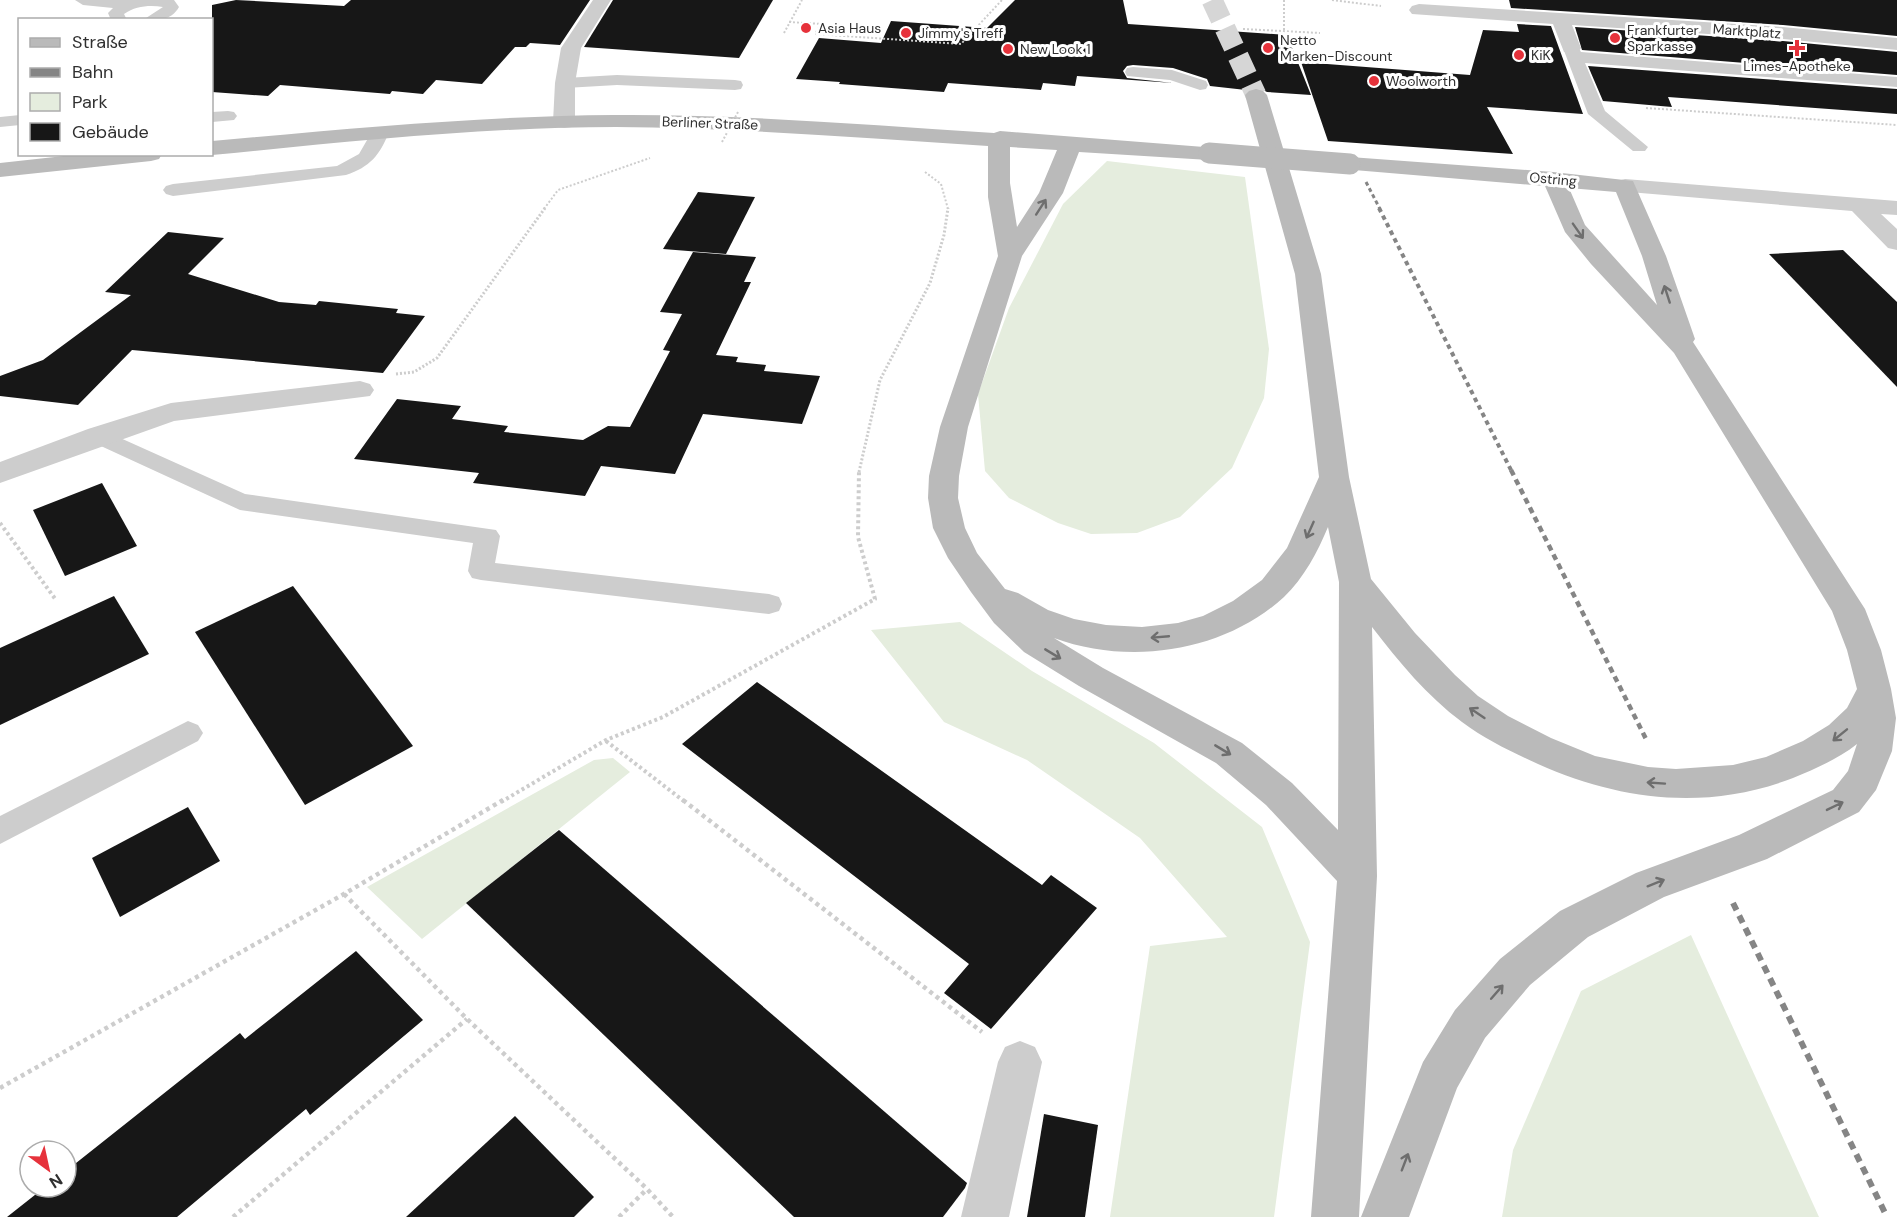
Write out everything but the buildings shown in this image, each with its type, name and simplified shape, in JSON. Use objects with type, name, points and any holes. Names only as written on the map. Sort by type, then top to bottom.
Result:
[{"type":"main road","points":[[1256,95],[1308,274],[1334,477],[1355,582],[1357,876],[1335,1217]]},
{"type":"main road","name":"Berliner Straße","points":[[213,148],[380,132],[564,122],[692,122],[1000,138],[1209,153]]},
{"type":"main road","points":[[1000,138],[997,158],[999,188],[1010,256]]},
{"type":"main road","points":[[1071,143],[1051,193],[1010,256],[954,427],[944,476],[943,498],[949,528],[964,558],[982,584],[1006,614],[1036,643],[1091,677],[1229,753],[1279,794],[1357,876]]},
{"type":"main road","name":"Ostring","points":[[1209,153],[1625,186]]},
{"type":"main road","points":[[0,170],[30,161],[116,156]]},
{"type":"main road","points":[[1385,1217],[1439,1077],[1470,1024],[1515,972],[1574,924],[1650,885],[1753,847],[1846,801],[1863,779],[1874,751],[1878,718],[1875,689],[1864,650],[1848,609],[1685,350],[1600,259],[1574,227],[1553,179]]},
{"type":"main road","points":[[1625,186],[1654,256],[1685,350]]},
{"type":"main road","points":[[982,584],[1017,608],[1068,631],[1122,640],[1178,635],[1211,628],[1248,609],[1274,588],[1298,559],[1334,477]]},
{"type":"main road","points":[[1355,582],[1412,654],[1457,699],[1521,740],[1574,765],[1630,781],[1683,785],[1736,781],[1787,766],[1828,745],[1859,719],[1875,689]]},
{"type":"street","points":[[564,122],[565,83],[571,48],[602,0]]},
{"type":"street","name":"Marktplatz","points":[[1419,10],[1560,18],[1897,44]]},
{"type":"street","points":[[1560,18],[1573,52]]},
{"type":"street","name":"Ostring","points":[[1625,186],[1897,208]]},
{"type":"street","points":[[1860,206],[1897,243]]},
{"type":"street","points":[[0,473],[98,436],[171,412],[360,390]]},
{"type":"street","points":[[985,1217],[1020,1062]]},
{"type":"lane","points":[[83,0],[109,2],[123,13],[154,1],[173,2],[169,11],[155,18]]},
{"type":"lane","points":[[1639,147],[1597,114],[1573,52],[1897,82]]},
{"type":"lane","points":[[1133,72],[1172,75],[1200,85]]},
{"type":"lane","points":[[565,83],[617,80],[735,85]]},
{"type":"lane","points":[[0,122],[18,120]]},
{"type":"lane","points":[[173,190],[339,171],[358,165],[370,156],[380,132]]},
{"type":"lane","points":[[98,436],[240,502],[487,536],[482,571],[769,604]]},
{"type":"lane","points":[[0,831],[188,733]]},
{"type":"path","points":[[784,33],[802,0]]},
{"type":"path","points":[[789,21],[821,24],[815,34],[961,44],[1002,0]]},
{"type":"path","points":[[1284,0],[1284,31]]},
{"type":"path","points":[[1332,0],[1419,10]]},
{"type":"path","points":[[1243,29],[1320,33]]},
{"type":"path","points":[[1593,104],[1897,125]]},
{"type":"path","points":[[722,142],[738,112]]},
{"type":"path","points":[[392,375],[414,372],[437,358],[558,190],[700,142],[692,122]]},
{"type":"path","points":[[0,1088],[344,894],[606,740],[663,717],[874,599],[858,537],[859,464],[880,380],[930,283],[944,235],[948,206],[941,184],[918,167]]},
{"type":"path","points":[[0,523],[56,600]]},
{"type":"path","points":[[606,740],[1020,1062]]},
{"type":"path","points":[[344,894],[468,1019],[647,1189],[673,1217]]},
{"type":"path","points":[[233,1217],[468,1019]]},
{"type":"path","points":[[619,1217],[647,1189]]},
{"type":"green space","points":[[1107,161],[1245,177],[1269,349],[1264,398],[1232,468],[1180,517],[1137,533],[1091,534],[1058,523],[1009,498],[985,471],[978,394],[1009,308],[1063,204]]},
{"type":"green space","points":[[960,622],[1032,671],[1154,743],[1262,827],[1310,942],[1274,1217],[1110,1217],[1150,946],[1227,937],[1140,838],[1027,760],[944,722],[871,630]]},
{"type":"green space","points":[[613,758],[630,772],[422,939],[367,887],[594,760]]},
{"type":"green space","points":[[1691,935],[1819,1217],[1502,1217],[1513,1150],[1581,991]]},
{"type":"tunnel","points":[[1212,0],[1256,95]]},
{"type":"railway","points":[[1366,182],[1380,209]]},
{"type":"railway","points":[[1379,208],[1512,472]]},
{"type":"railway","points":[[1511,470],[1646,739]]},
{"type":"railway","points":[[1733,903],[1887,1217]]},
{"type":"place","name":"Asia Haus","points":[[806,28]]},
{"type":"place","name":"Jimmy's Treff","points":[[906,33]]},
{"type":"place","name":"Frankfurter Sparkasse","points":[[1615,38]]},
{"type":"place","name":"Netto Marken-Discount","points":[[1268,48]]},
{"type":"place","name":"Limes-Apotheke","points":[[1797,48]]},
{"type":"place","name":"New Look 1","points":[[1008,49]]},
{"type":"place","name":"KiK","points":[[1519,55]]},
{"type":"place","name":"Woolworth","points":[[1374,81]]}]
